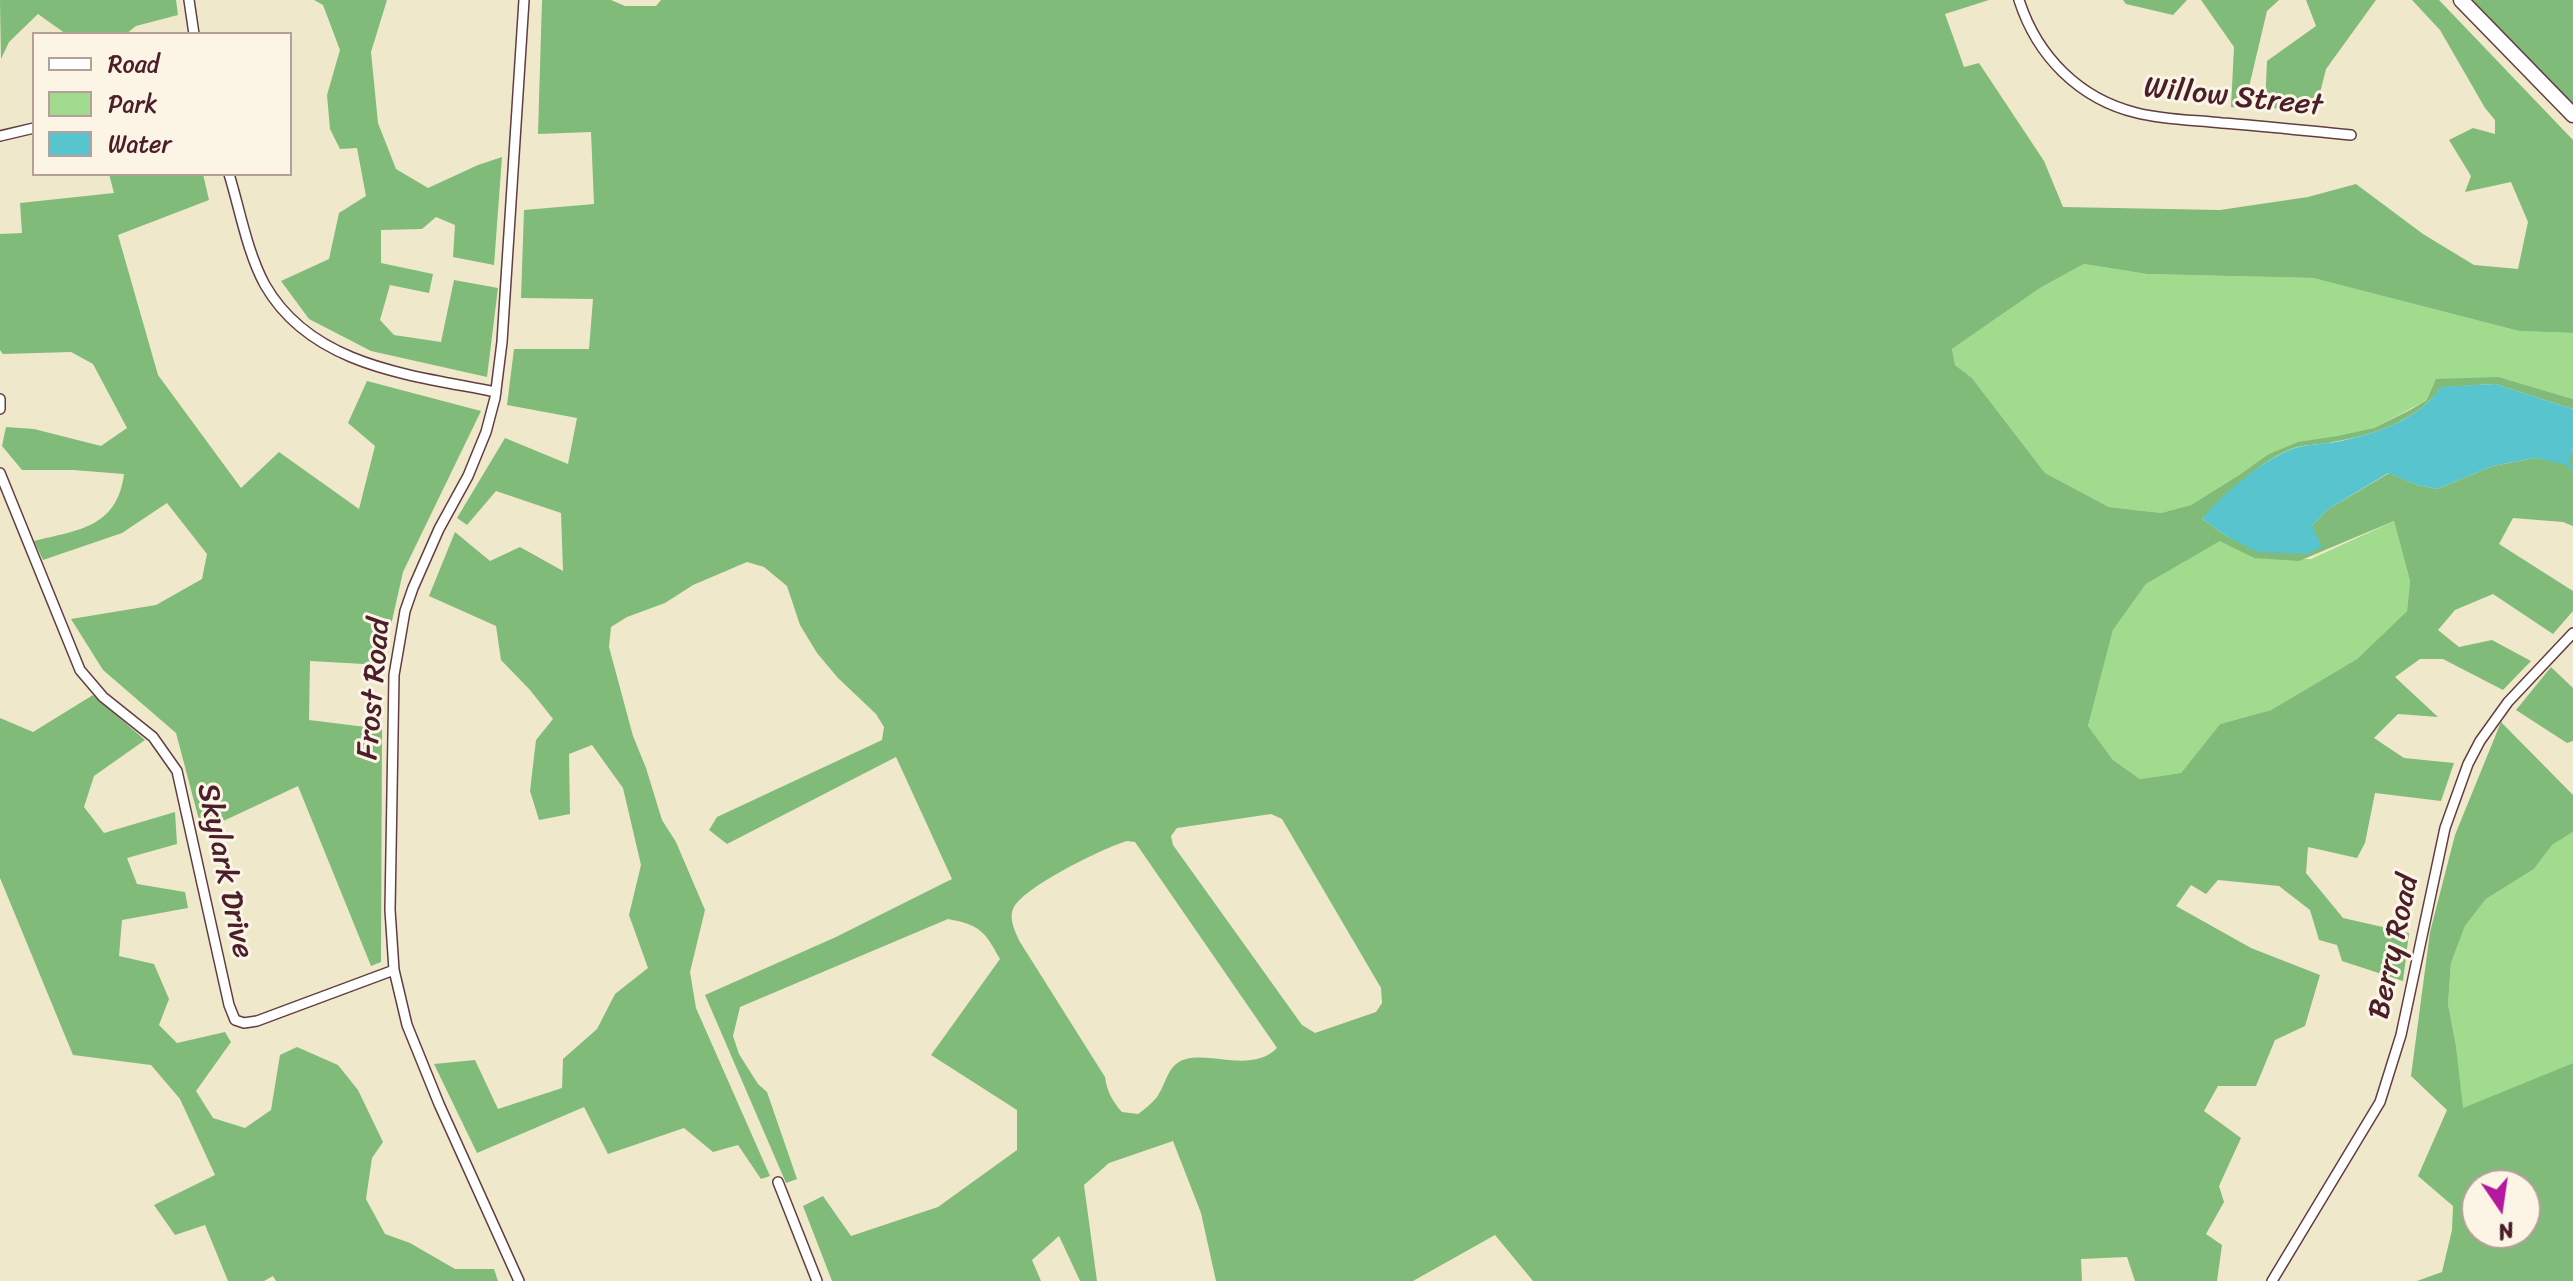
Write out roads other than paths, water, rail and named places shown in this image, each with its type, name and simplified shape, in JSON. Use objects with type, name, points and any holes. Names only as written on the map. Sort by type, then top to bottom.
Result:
[{"type":"street","points":[[189,0],[194,32]]},
{"type":"street","name":"Frost Road","points":[[519,1281],[407,1025],[394,970],[390,910],[394,675],[400,634],[423,563],[478,454],[496,392],[502,342],[524,0]]},
{"type":"street","name":"Willow Street","points":[[2019,0],[2031,31],[2051,60],[2076,85],[2107,103],[2157,117],[2351,135]]},
{"type":"street","points":[[2461,0],[2573,115]]},
{"type":"street","points":[[0,136],[32,128]]},
{"type":"street","points":[[230,176],[265,284],[287,315],[308,334],[336,352],[365,363],[496,392]]},
{"type":"street","points":[[0,399],[0,409]]},
{"type":"street","name":"Skylark Drive","points":[[0,473],[80,670],[103,697],[153,737],[177,771],[229,1005],[235,1020],[244,1023],[257,1021],[394,970]]},
{"type":"street","name":"Berry Road","points":[[2272,1281],[2380,1102],[2401,1035],[2445,828],[2468,764],[2508,702],[2573,633]]},
{"type":"street","points":[[778,1182],[817,1281]]},
{"type":"water","points":[[2495,384],[2573,409],[2573,448],[2568,465],[2535,458],[2493,466],[2437,489],[2417,485],[2388,473],[2327,510],[2312,526],[2322,546],[2308,554],[2257,552],[2202,519],[2246,477],[2287,451],[2380,430],[2420,409],[2441,387]]},
{"type":"waterway","points":[[2568,465],[2573,469]]}]
